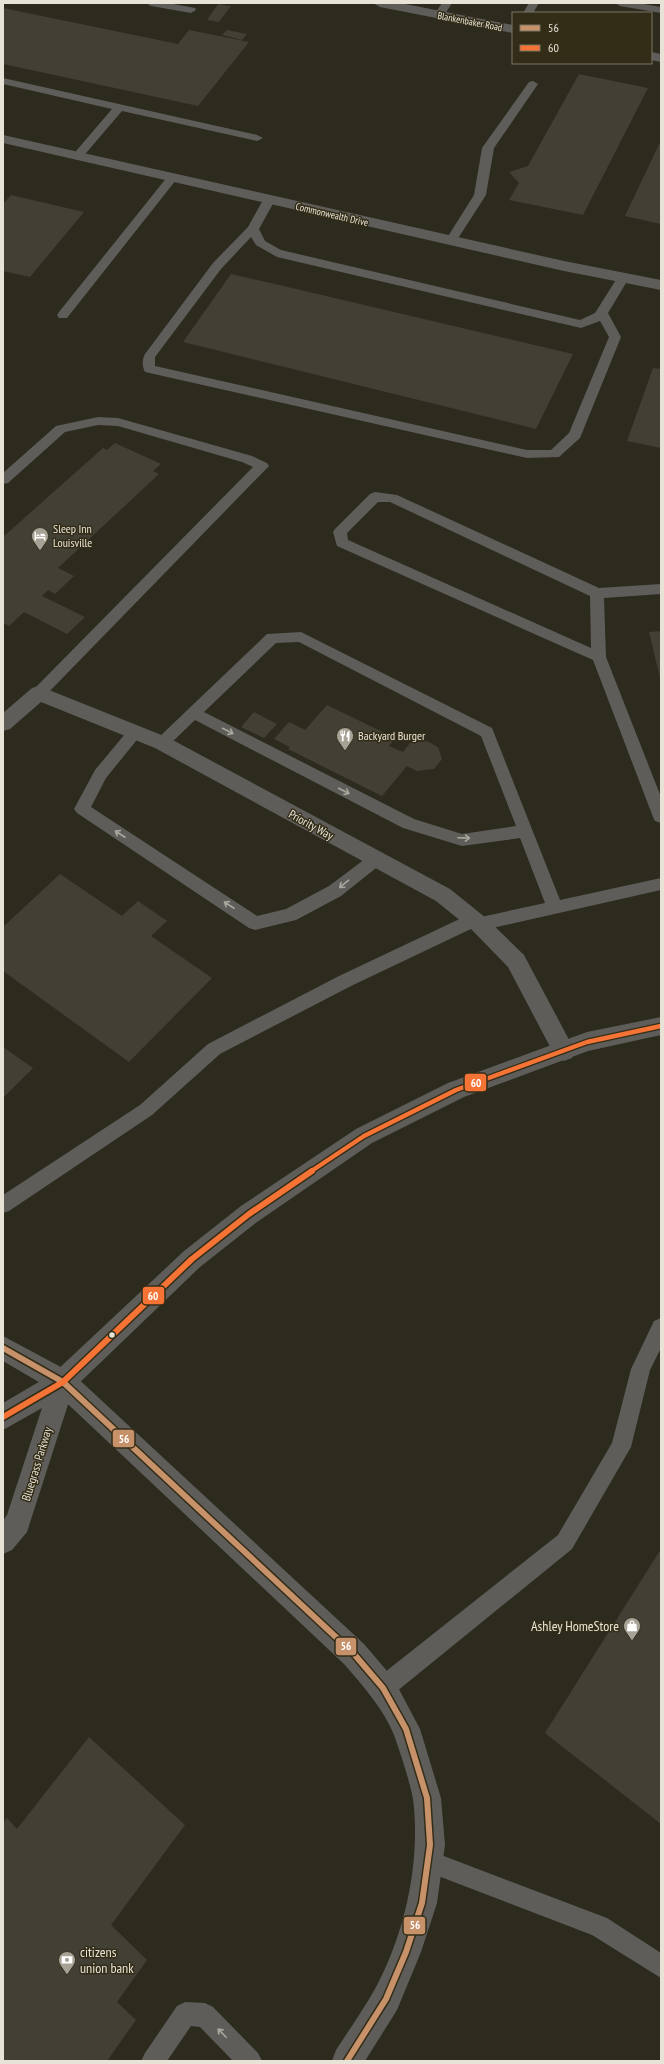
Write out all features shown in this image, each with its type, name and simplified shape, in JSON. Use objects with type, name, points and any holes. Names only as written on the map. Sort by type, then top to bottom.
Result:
[{"type":"street","name":"Blankenbaker Road","points":[[380,3],[512,29]]},
{"type":"street","name":"Commonwealth Drive","points":[[5,142],[451,241],[661,285]]},
{"type":"street","points":[[3,724],[39,693]]},
{"type":"street","name":"Priority Way","points":[[39,693],[162,744],[374,860],[394,868],[443,895],[477,922],[516,961],[564,1051]]},
{"type":"street","name":"Bluegrass Parkway","points":[[3,1417],[62,1382],[192,1259],[249,1214],[364,1136],[456,1090],[587,1042],[661,1026]]},
{"type":"street","points":[[3,1348],[62,1382],[354,1654],[383,1688],[406,1729],[427,1798],[430,1845],[422,1903],[406,1952],[386,1999],[347,2061]]},
{"type":"street","name":"Bluegrass Parkway","points":[[3,1541],[18,1524],[62,1382]]},
{"type":"lane","points":[[151,3],[191,10]]},
{"type":"lane","points":[[439,15],[447,3]]},
{"type":"lane","points":[[529,12],[534,3]]},
{"type":"lane","points":[[620,3],[661,10]]},
{"type":"lane","points":[[3,81],[256,138]]},
{"type":"lane","points":[[451,241],[480,195],[488,148],[533,84]]},
{"type":"lane","points":[[76,157],[119,108]]},
{"type":"lane","points":[[63,315],[172,178]]},
{"type":"lane","points":[[269,200],[253,229],[212,272],[149,357],[149,369],[527,454],[554,454],[575,435],[615,336],[602,313]]},
{"type":"lane","points":[[253,229],[260,244],[277,253],[581,324],[591,321],[602,313],[623,278]]},
{"type":"lane","points":[[3,480],[61,429],[98,421],[118,422],[247,459],[262,466],[39,693]]},
{"type":"lane","points":[[598,657],[342,544],[340,532],[375,497],[392,498],[597,593],[661,590]]},
{"type":"lane","points":[[597,593],[598,657],[661,817]]},
{"type":"lane","points":[[162,744],[272,638],[301,637],[488,732],[555,908]]},
{"type":"lane","points":[[194,713],[409,824],[462,840],[525,830]]},
{"type":"lane","points":[[135,732],[100,774],[82,809],[255,923],[290,915],[335,891],[374,860]]},
{"type":"lane","points":[[3,1205],[146,1110],[214,1049],[345,981],[477,922],[555,908],[661,884]]},
{"type":"lane","points":[[383,1688],[564,1542],[621,1447],[641,1369],[661,1327]]},
{"type":"lane","points":[[428,1861],[599,1926],[661,1966]]},
{"type":"lane","points":[[153,2061],[185,2014],[205,2015],[250,2061]]},
{"type":"building","points":[[218,4],[231,6],[219,22],[207,20]]},
{"type":"building","points":[[3,8],[178,44],[189,30],[249,42],[198,106],[3,64]]},
{"type":"building","points":[[227,30],[247,34],[242,40],[222,35]]},
{"type":"building","points":[[579,74],[648,88],[583,215],[509,200],[519,183],[509,172],[528,166]]},
{"type":"building","points":[[661,140],[661,224],[625,216]]},
{"type":"building","points":[[11,195],[84,212],[30,277],[3,271],[3,204]]},
{"type":"building","points":[[231,274],[573,354],[536,429],[183,342]]},
{"type":"building","points":[[653,368],[661,369],[661,448],[627,441]]},
{"type":"building","name":"Sleep Inn Louisville","points":[[115,443],[161,464],[153,471],[159,474],[58,568],[74,576],[55,594],[48,590],[42,596],[85,617],[67,634],[24,612],[9,626],[3,623],[3,537],[103,448],[107,450]]},
{"type":"building","points":[[661,631],[661,678],[660,678],[649,632]]},
{"type":"building","name":"Backyard Burger","points":[[327,705],[395,738],[389,746],[403,752],[410,743],[427,741],[438,747],[442,759],[434,769],[417,771],[407,766],[382,796],[288,749],[290,747],[274,739],[289,722],[305,730]]},
{"type":"building","points":[[254,712],[277,724],[264,738],[241,727]]},
{"type":"building","points":[[60,874],[122,916],[138,901],[167,921],[151,936],[212,978],[129,1062],[3,971],[3,927]]},
{"type":"building","points":[[3,1047],[33,1068],[3,1098]]},
{"type":"building","name":"Ashley HomeStore","points":[[661,1549],[661,1824],[545,1733]]},
{"type":"building","points":[[89,1737],[185,1825],[111,1925],[147,1960],[117,2002],[136,2020],[107,2061],[3,2061],[3,1823],[7,1818],[17,1829]]},
{"type":"transit line","name":"60","points":[[3,1417],[63,1382],[192,1259],[249,1214],[364,1136],[456,1090],[587,1042],[661,1026]]},
{"type":"transit line","name":"56","points":[[3,1348],[63,1382],[354,1654],[383,1688],[406,1729],[427,1798],[430,1845],[422,1903],[406,1952],[386,1999],[347,2061]]},
{"type":"place","name":"Sleep Inn Louisville","points":[[40,551]]},
{"type":"place","name":"Backyard Burger","points":[[345,751]]},
{"type":"place","name":"Ashley HomeStore","points":[[632,1641]]},
{"type":"place","name":"citizens union bank","points":[[67,1975]]}]
